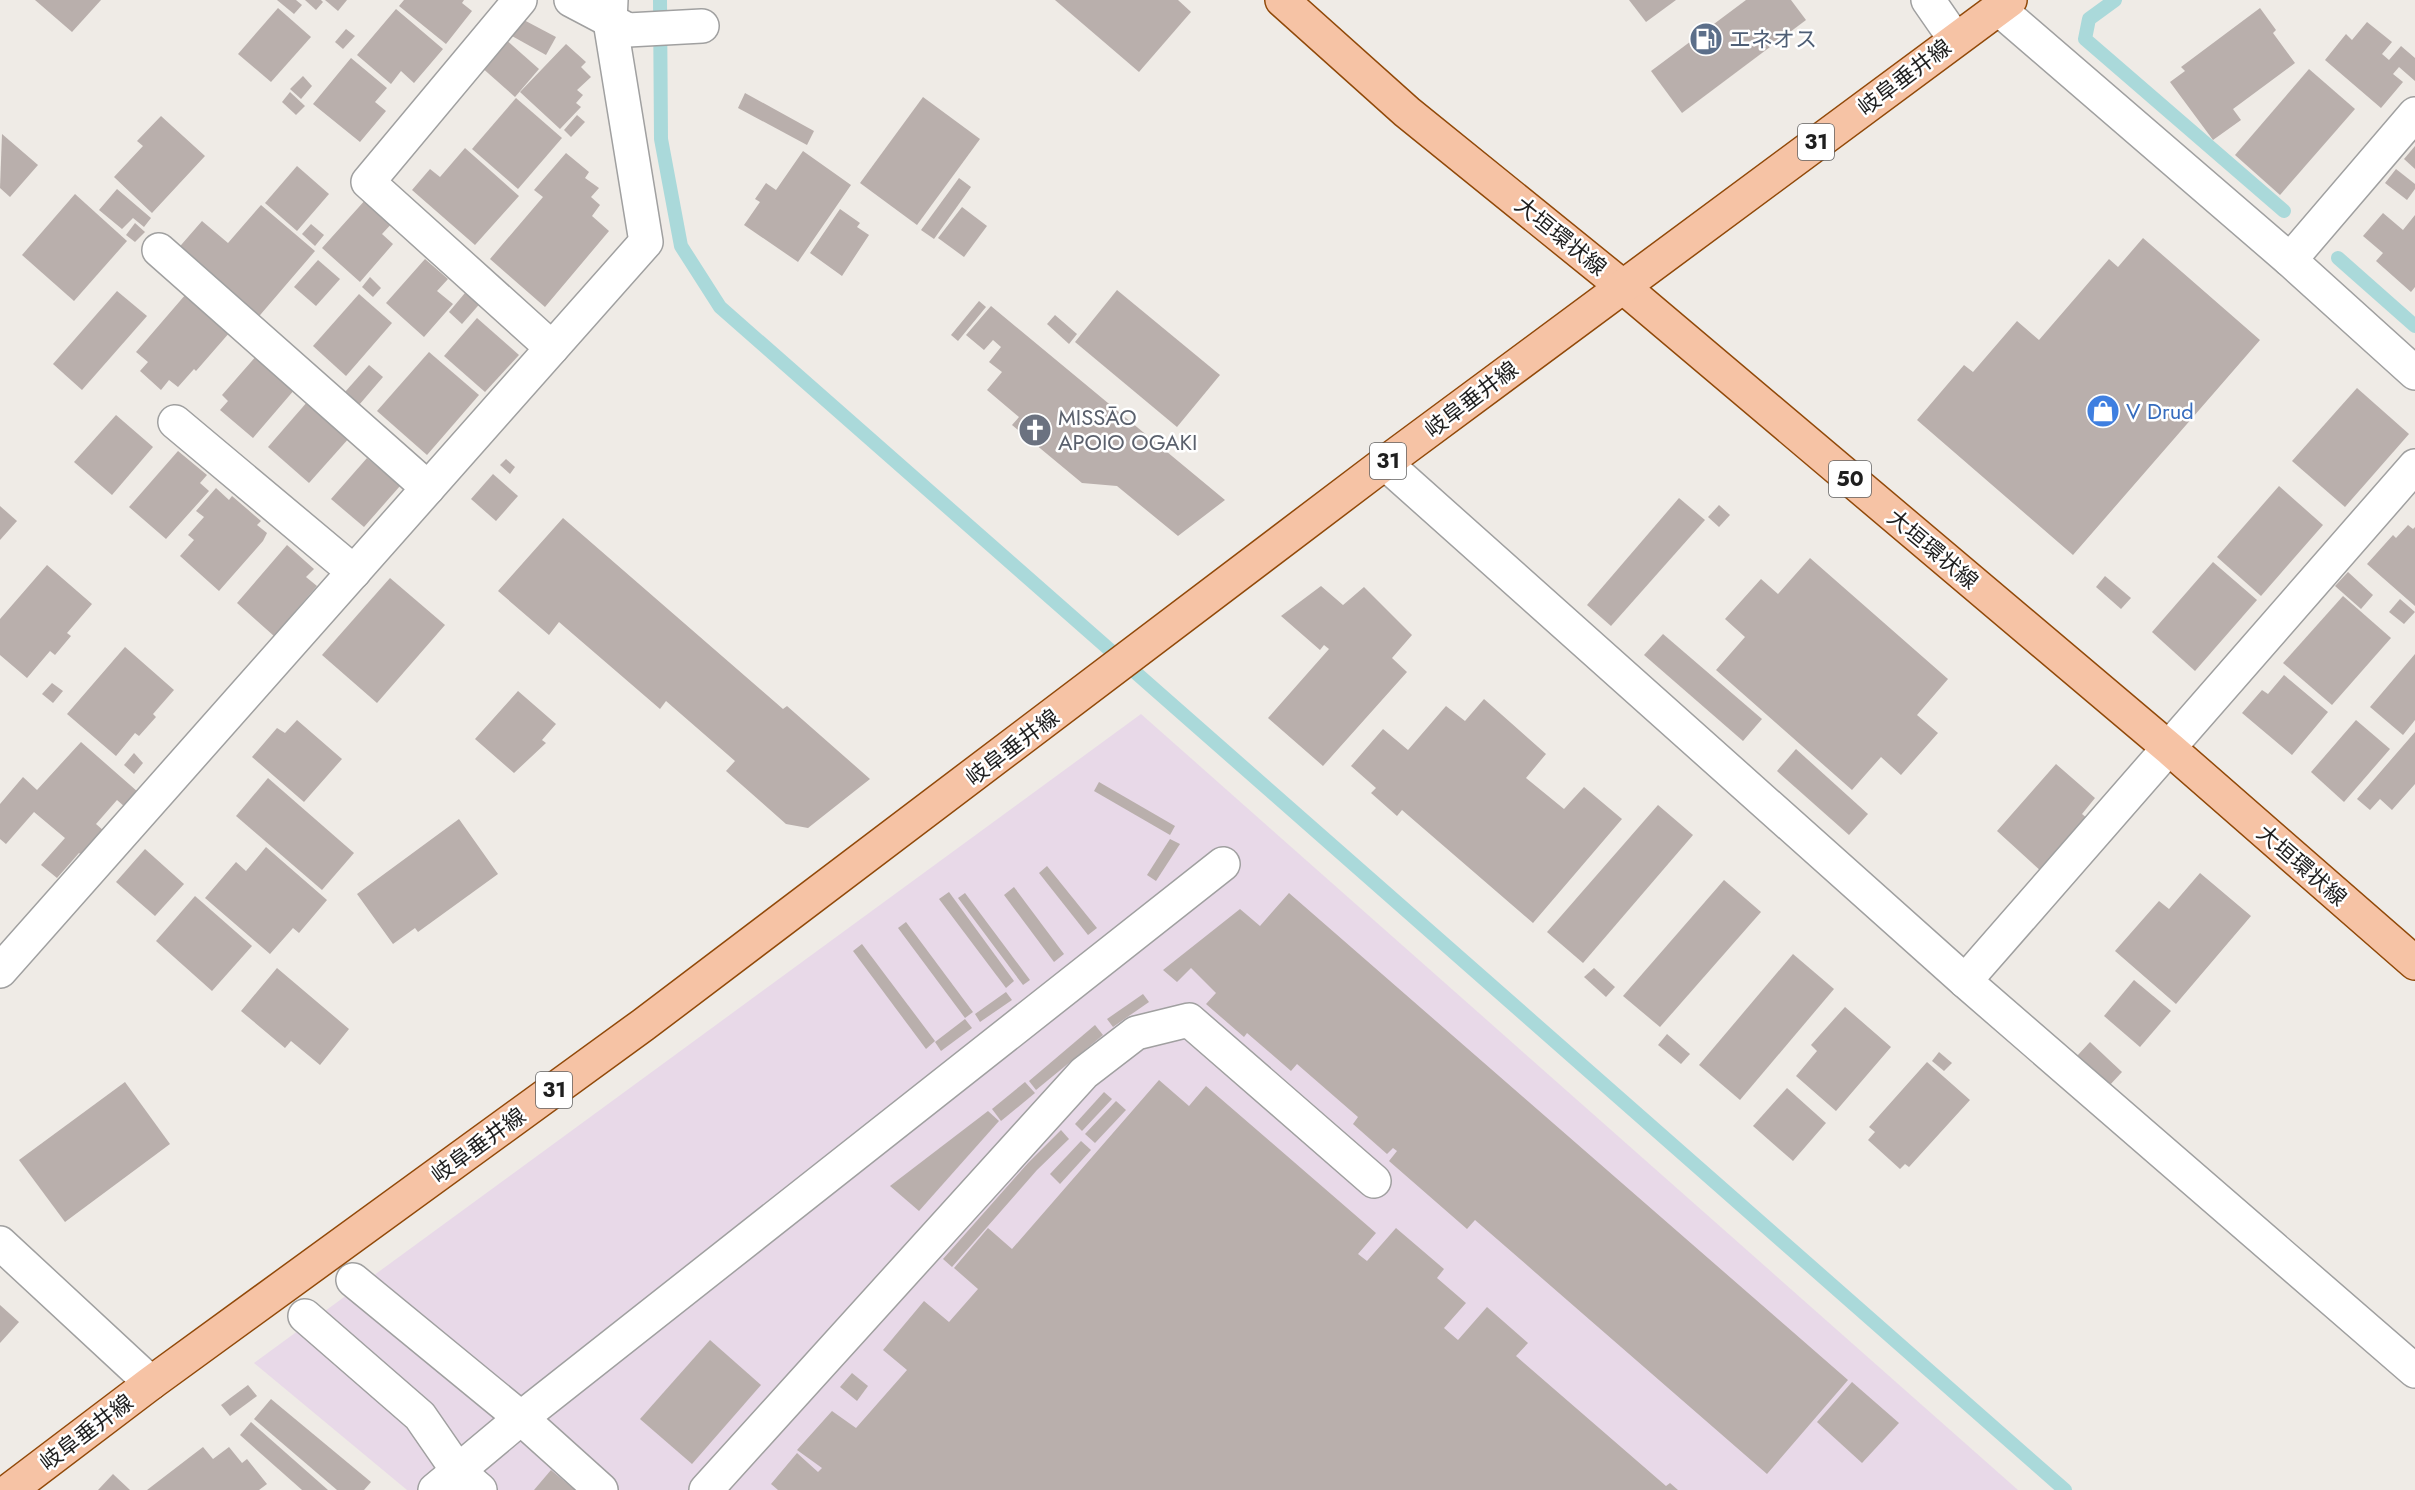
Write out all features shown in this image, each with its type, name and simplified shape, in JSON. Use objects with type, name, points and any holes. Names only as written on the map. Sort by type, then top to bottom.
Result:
[{"type":"main road","name":"大垣環状線","points":[[1282,0],[1407,112],[1622,286],[2170,749],[2415,963]]},
{"type":"main road","name":"岐阜垂井線","points":[[10,1490],[151,1383],[643,1025],[1385,463],[2005,4]]},
{"type":"street","points":[[520,0],[368,182],[552,348]]},
{"type":"street","points":[[571,0],[617,17],[702,26]]},
{"type":"street","points":[[1928,0],[1955,39]]},
{"type":"street","points":[[2005,4],[2415,373]]},
{"type":"street","points":[[0,971],[646,242],[617,17]]},
{"type":"street","points":[[2290,260],[2415,114]]},
{"type":"street","points":[[159,250],[428,488]]},
{"type":"street","points":[[175,422],[354,572]]},
{"type":"street","points":[[1385,463],[1965,981],[2415,1371]]},
{"type":"street","points":[[1965,981],[2415,466]]},
{"type":"street","points":[[305,1316],[420,1416],[458,1484],[520,1418],[1223,864]]},
{"type":"street","points":[[706,1490],[1084,1072],[1136,1032],[1189,1020],[1374,1181]]},
{"type":"street","points":[[0,1243],[151,1383]]},
{"type":"street","points":[[353,1280],[520,1418],[602,1490]]},
{"type":"shaded area","points":[[1141,714],[2018,1490],[407,1490],[254,1363]]},
{"type":"building","points":[[35,0],[101,0],[72,32]]},
{"type":"building","points":[[277,0],[296,0],[302,5],[294,14]]},
{"type":"building","points":[[305,0],[321,0],[323,2],[316,10]]},
{"type":"building","points":[[325,0],[347,0],[338,11]]},
{"type":"building","points":[[404,0],[464,0],[462,3],[472,11],[446,44],[399,6]]},
{"type":"building","points":[[1055,0],[1178,0],[1191,12],[1139,72]]},
{"type":"building","points":[[1629,0],[1676,0],[1646,22]]},
{"type":"building","points":[[1746,0],[1791,0],[1806,20],[1682,113],[1651,71]]},
{"type":"building","points":[[278,8],[311,37],[271,82],[238,54]]},
{"type":"building","points":[[2260,8],[2276,30],[2273,33],[2295,63],[2233,109],[2241,120],[2213,140],[2170,82],[2185,71],[2181,67]]},
{"type":"building","points":[[396,9],[443,49],[414,83],[401,71],[391,84],[357,55]]},
{"type":"building","points":[[522,19],[556,37],[546,55],[512,36]]},
{"type":"building","points":[[2367,22],[2392,42],[2382,54],[2389,60],[2401,46],[2415,58],[2415,81],[2399,67],[2393,74],[2403,82],[2381,108],[2325,60],[2346,34],[2352,40]]},
{"type":"building","points":[[346,29],[355,36],[343,49],[335,42]]},
{"type":"building","points":[[504,38],[539,69],[515,97],[480,66]]},
{"type":"building","points":[[566,44],[586,62],[581,67],[591,77],[577,90],[583,95],[576,103],[581,107],[560,129],[520,92]]},
{"type":"building","points":[[351,58],[387,88],[375,102],[386,111],[360,142],[313,104]]},
{"type":"building","points":[[2309,69],[2355,109],[2280,195],[2235,155]]},
{"type":"building","points":[[303,76],[312,86],[301,99],[290,89]]},
{"type":"building","points":[[290,92],[305,106],[296,115],[282,102]]},
{"type":"building","points":[[745,93],[814,131],[807,145],[738,108]]},
{"type":"building","points":[[923,97],[980,139],[917,225],[860,183]]},
{"type":"building","points":[[516,98],[562,138],[518,189],[472,149]]},
{"type":"building","points":[[577,115],[585,122],[571,137],[564,130]]},
{"type":"building","points":[[161,116],[205,156],[152,213],[114,177],[143,146],[137,141]]},
{"type":"building","points":[[2,134],[38,165],[10,197],[0,188]]},
{"type":"building","points":[[2415,146],[2415,169],[2404,159]]},
{"type":"building","points":[[465,148],[519,196],[475,245],[412,190],[430,169],[440,177]]},
{"type":"building","points":[[803,151],[851,185],[798,262],[744,225],[760,202],[755,199],[766,183],[776,190]]},
{"type":"building","points":[[566,153],[589,172],[585,178],[599,188],[591,197],[600,205],[592,216],[609,231],[545,307],[490,259],[543,197],[534,190]]},
{"type":"building","points":[[297,166],[329,194],[297,231],[265,203]]},
{"type":"building","points":[[2396,169],[2415,184],[2415,189],[2407,200],[2385,183]]},
{"type":"building","points":[[959,178],[971,187],[934,239],[921,230]]},
{"type":"building","points":[[117,189],[151,218],[144,227],[133,218],[122,229],[99,210]]},
{"type":"building","points":[[75,194],[127,241],[74,301],[22,255]]},
{"type":"building","points":[[367,198],[394,221],[382,234],[393,244],[360,282],[322,248]]},
{"type":"building","points":[[261,205],[315,251],[255,321],[175,252],[202,221],[228,243]]},
{"type":"building","points":[[962,207],[987,226],[964,257],[938,238]]},
{"type":"building","points":[[840,209],[860,223],[857,227],[869,235],[842,276],[810,253]]},
{"type":"building","points":[[2383,213],[2403,230],[2415,215],[2415,287],[2411,292],[2376,261],[2383,253],[2363,236]]},
{"type":"building","points":[[135,223],[145,232],[135,242],[126,235]]},
{"type":"building","points":[[311,224],[324,235],[315,246],[302,234]]},
{"type":"building","points":[[2143,238],[2260,340],[2073,555],[1917,420],[1964,365],[1973,372],[2017,321],[2039,340],[2109,259],[2118,267]]},
{"type":"building","points":[[425,259],[448,279],[437,291],[453,304],[424,337],[386,303]]},
{"type":"building","points":[[318,260],[340,279],[316,306],[294,287]]},
{"type":"building","points":[[370,277],[381,288],[373,297],[362,287]]},
{"type":"building","points":[[470,287],[484,299],[462,324],[449,312]]},
{"type":"building","points":[[1117,290],[1220,375],[1177,427],[1075,342]]},
{"type":"building","points":[[117,291],[147,316],[82,390],[53,364]]},
{"type":"building","points":[[186,294],[230,332],[196,371],[194,369],[178,387],[169,380],[161,390],[140,371],[148,362],[136,352]]},
{"type":"building","points":[[359,294],[392,323],[346,376],[313,346]]},
{"type":"building","points":[[979,301],[986,307],[958,341],[951,335]]},
{"type":"building","points":[[991,306],[1225,500],[1178,536],[1117,486],[1082,483],[1012,425],[1019,417],[987,390],[1002,372],[989,362],[1001,347],[993,340],[984,350],[966,335]]},
{"type":"building","points":[[1055,315],[1077,334],[1069,344],[1047,324]]},
{"type":"building","points":[[477,318],[519,355],[485,392],[444,356]]},
{"type":"building","points":[[429,352],[479,395],[427,455],[377,411]]},
{"type":"building","points":[[257,355],[295,389],[253,438],[220,410],[228,401],[222,395]]},
{"type":"building","points":[[369,365],[383,377],[359,405],[345,392]]},
{"type":"building","points":[[2357,388],[2409,434],[2345,507],[2292,461]]},
{"type":"building","points":[[308,401],[350,437],[309,483],[268,447]]},
{"type":"building","points":[[116,415],[153,447],[112,495],[74,462]]},
{"type":"building","points":[[178,451],[207,475],[200,483],[209,491],[166,539],[129,507]]},
{"type":"building","points":[[367,458],[400,486],[364,527],[331,499]]},
{"type":"building","points":[[506,459],[515,467],[510,474],[500,465]]},
{"type":"building","points":[[493,474],[518,496],[496,521],[471,499]]},
{"type":"building","points":[[2279,486],[2323,525],[2261,596],[2217,557]]},
{"type":"building","points":[[216,488],[229,500],[232,496],[261,521],[257,525],[267,533],[263,541],[219,591],[180,556],[194,540],[188,535],[204,517],[196,511]]},
{"type":"building","points":[[1679,498],[1705,520],[1611,626],[1587,605]]},
{"type":"building","points":[[1719,505],[1730,515],[1719,527],[1708,517]]},
{"type":"building","points":[[0,506],[17,521],[0,540]]},
{"type":"building","points":[[563,518],[783,709],[787,706],[870,779],[808,828],[786,824],[726,771],[735,761],[666,701],[660,709],[559,622],[549,635],[498,591]]},
{"type":"building","points":[[2408,525],[2413,529],[2415,527],[2415,606],[2367,564],[2393,535],[2396,538]]},
{"type":"building","points":[[287,545],[314,569],[306,577],[317,586],[274,636],[237,603]]},
{"type":"building","points":[[1810,558],[1948,679],[1917,715],[1938,733],[1901,775],[1881,757],[1852,790],[1716,670],[1745,637],[1725,619],[1761,579],[1778,594]]},
{"type":"building","points":[[2213,562],[2257,600],[2195,671],[2152,632]]},
{"type":"building","points":[[47,565],[92,604],[67,633],[71,636],[55,655],[50,651],[27,678],[0,655],[0,619]]},
{"type":"building","points":[[2348,572],[2373,595],[2361,609],[2335,586]]},
{"type":"building","points":[[2105,576],[2131,598],[2121,609],[2096,587]]},
{"type":"building","points":[[390,578],[445,625],[377,703],[322,655]]},
{"type":"building","points":[[1321,586],[1343,605],[1364,587],[1412,635],[1392,658],[1407,672],[1323,766],[1268,718],[1329,649],[1324,645],[1320,650],[1281,616]]},
{"type":"building","points":[[2343,596],[2391,638],[2332,705],[2283,663]]},
{"type":"building","points":[[2400,599],[2415,612],[2404,624],[2389,612]]},
{"type":"building","points":[[1663,634],[1762,719],[1743,741],[1644,655]]},
{"type":"building","points":[[125,647],[174,690],[153,714],[156,717],[139,736],[135,733],[116,756],[67,714]]},
{"type":"building","points":[[2415,654],[2415,720],[2403,735],[2370,707]]},
{"type":"building","points":[[2284,675],[2328,712],[2292,755],[2242,713],[2262,690],[2268,694]]},
{"type":"building","points":[[52,683],[63,691],[53,703],[42,694]]},
{"type":"building","points":[[518,691],[556,724],[542,740],[546,743],[514,773],[475,739]]},
{"type":"building","points":[[1484,699],[1546,754],[1526,778],[1564,809],[1584,787],[1622,819],[1533,923],[1402,810],[1397,816],[1371,793],[1376,788],[1351,766],[1383,729],[1408,750],[1446,706],[1465,721]]},
{"type":"building","points":[[297,720],[342,759],[304,802],[252,757],[277,728],[285,733]]},
{"type":"building","points":[[2356,720],[2390,749],[2344,802],[2311,772]]},
{"type":"building","points":[[2415,732],[2415,784],[2392,810],[2380,799],[2370,810],[2357,799]]},
{"type":"building","points":[[81,742],[138,792],[125,807],[117,800],[96,824],[104,831],[83,856],[79,853],[57,878],[41,865],[65,838],[34,812],[6,844],[0,839],[0,804],[23,777],[37,790]]},
{"type":"building","points":[[1796,749],[1868,814],[1849,835],[1777,771]]},
{"type":"building","points":[[134,753],[143,763],[134,774],[124,765]]},
{"type":"building","points":[[2056,764],[2095,798],[2082,814],[2088,819],[2042,872],[1997,831]]},
{"type":"building","points":[[268,778],[354,853],[322,890],[236,816]]},
{"type":"building","points":[[1099,782],[1175,826],[1170,835],[1094,791]]},
{"type":"building","points":[[1658,805],[1693,835],[1583,963],[1547,932]]},
{"type":"building","points":[[459,819],[498,874],[418,932],[415,928],[393,944],[357,894]]},
{"type":"building","points":[[1170,839],[1180,844],[1156,881],[1147,875]]},
{"type":"building","points":[[266,847],[327,900],[299,933],[293,928],[270,954],[205,898],[236,862],[246,871]]},
{"type":"building","points":[[145,849],[184,884],[155,916],[116,882]]},
{"type":"building","points":[[1047,866],[1097,928],[1088,935],[1039,873]]},
{"type":"building","points":[[2200,873],[2251,916],[2176,1004],[2115,951],[2159,901],[2169,909]]},
{"type":"building","points":[[1724,880],[1761,912],[1660,1027],[1623,996]]},
{"type":"building","points":[[1014,887],[1064,954],[1054,962],[1004,895]]},
{"type":"building","points":[[949,892],[1014,981],[1006,988],[939,899]]},
{"type":"building","points":[[965,893],[1030,980],[1023,985],[958,898]]},
{"type":"building","points":[[1289,893],[1848,1380],[1767,1474],[1475,1220],[1467,1229],[1389,1161],[1397,1151],[1393,1148],[1387,1154],[1353,1124],[1358,1117],[1297,1064],[1291,1071],[1247,1033],[1244,1037],[1206,1004],[1216,993],[1191,968],[1177,982],[1163,970],[1240,909],[1260,926]]},
{"type":"building","points":[[195,896],[252,946],[212,991],[156,941]]},
{"type":"building","points":[[906,922],[973,1012],[965,1018],[898,928]]},
{"type":"building","points":[[862,944],[935,1041],[926,1049],[853,951]]},
{"type":"building","points":[[1793,954],[1834,989],[1740,1100],[1699,1065]]},
{"type":"building","points":[[277,968],[349,1029],[320,1065],[291,1041],[285,1048],[241,1011]]},
{"type":"building","points":[[1594,968],[1615,987],[1606,997],[1584,977]]},
{"type":"building","points":[[2134,980],[2171,1011],[2140,1047],[2104,1016]]},
{"type":"building","points":[[1006,992],[1012,1000],[980,1022],[975,1014]]},
{"type":"building","points":[[1143,994],[1149,1002],[1113,1027],[1107,1019]]},
{"type":"building","points":[[1845,1007],[1891,1047],[1836,1111],[1796,1076],[1817,1051],[1811,1045]]},
{"type":"building","points":[[965,1019],[972,1028],[941,1051],[935,1042]]},
{"type":"building","points":[[1095,1025],[1103,1035],[1036,1090],[1029,1081]]},
{"type":"building","points":[[1667,1034],[1690,1054],[1681,1064],[1658,1045]]},
{"type":"building","points":[[2090,1042],[2122,1072],[2109,1086],[2077,1056]]},
{"type":"building","points":[[1939,1052],[1952,1063],[1944,1071],[1932,1061]]},
{"type":"building","points":[[1927,1062],[1970,1100],[1909,1167],[1905,1164],[1900,1169],[1868,1140],[1875,1132],[1869,1127]]},
{"type":"building","points":[[1159,1080],[1189,1106],[1206,1086],[1376,1233],[1358,1254],[1367,1261],[1396,1228],[1444,1269],[1437,1278],[1466,1303],[1444,1328],[1458,1340],[1487,1307],[1528,1343],[1516,1356],[1666,1486],[1670,1483],[1678,1490],[778,1490],[771,1484],[797,1453],[818,1472],[822,1468],[797,1450],[832,1411],[856,1428],[907,1370],[883,1350],[924,1301],[949,1322],[978,1289],[954,1268],[988,1228],[1012,1249]]},
{"type":"building","points":[[125,1082],[170,1144],[65,1222],[19,1160]]},
{"type":"building","points":[[1025,1082],[1035,1093],[1001,1121],[992,1109]]},
{"type":"building","points":[[1787,1088],[1826,1123],[1793,1161],[1753,1126]]},
{"type":"building","points":[[1104,1092],[1112,1099],[1082,1131],[1075,1124]]},
{"type":"building","points":[[1116,1101],[1126,1110],[1095,1143],[1085,1134]]},
{"type":"building","points":[[988,1111],[999,1121],[919,1211],[890,1186]]},
{"type":"building","points":[[1061,1130],[1069,1139],[1037,1170],[952,1267],[943,1259],[1028,1163]]},
{"type":"building","points":[[1081,1141],[1091,1150],[1060,1184],[1050,1174]]},
{"type":"building","points":[[0,1305],[19,1322],[0,1343]]},
{"type":"building","points":[[710,1340],[761,1385],[692,1464],[640,1419]]},
{"type":"building","points":[[852,1373],[868,1386],[857,1401],[840,1387]]},
{"type":"building","points":[[1852,1382],[1899,1423],[1862,1463],[1817,1422]]},
{"type":"building","points":[[248,1385],[257,1396],[230,1416],[221,1405]]},
{"type":"building","points":[[271,1399],[371,1482],[364,1490],[337,1490],[254,1419]]},
{"type":"building","points":[[251,1422],[328,1490],[302,1490],[240,1435]]},
{"type":"building","points":[[203,1447],[213,1459],[229,1447],[242,1463],[247,1459],[267,1484],[259,1490],[147,1490]]},
{"type":"building","points":[[551,1470],[575,1490],[534,1490]]},
{"type":"building","points":[[113,1474],[130,1490],[98,1490]]},
{"type":"waterway","points":[[660,0],[661,139],[681,246],[720,307],[2065,1490]]},
{"type":"waterway","points":[[2115,0],[2089,19],[2085,39],[2284,211]]},
{"type":"waterway","points":[[2338,258],[2415,326]]},
{"type":"place","name":"エネオス","points":[[1706,39]]},
{"type":"place","name":"V Drud","points":[[2103,411]]},
{"type":"place","name":"MISSĀO APOIO OGAKI","points":[[1035,430]]}]
